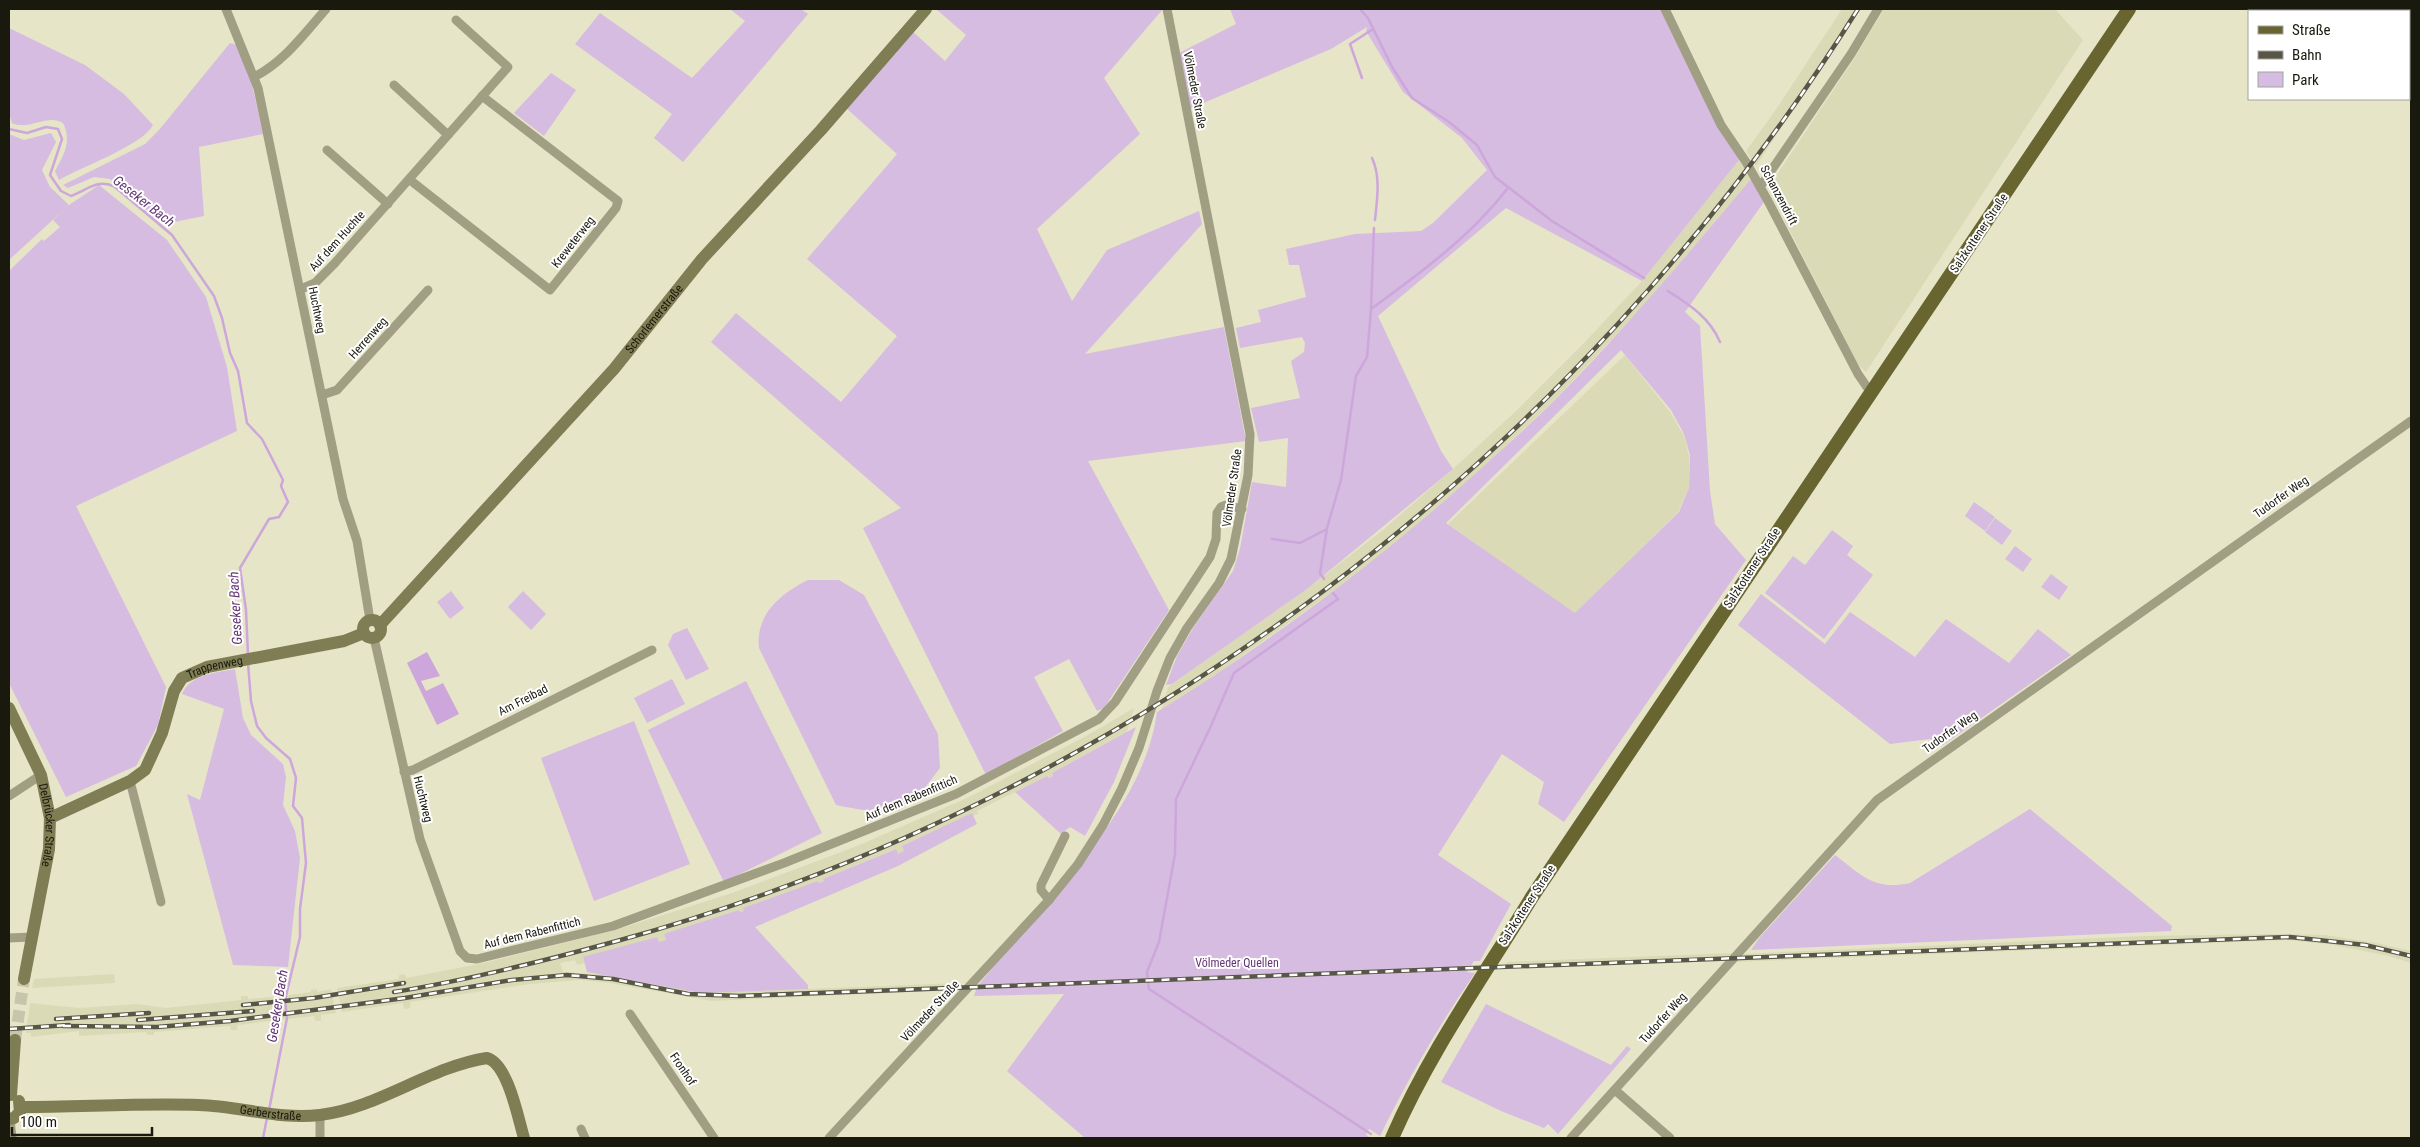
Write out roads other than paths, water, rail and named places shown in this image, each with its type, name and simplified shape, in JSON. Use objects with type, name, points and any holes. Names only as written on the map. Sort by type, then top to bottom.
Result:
[{"type":"main road","name":"Salzkottener Straße","points":[[1392,1138],[1425,1070],[1532,897],[2129,9]]},
{"type":"street","name":"Huchtweg","points":[[226,9],[254,77],[271,145],[343,499],[357,541],[375,622]]},
{"type":"street","points":[[254,77],[270,70],[326,9]]},
{"type":"street","name":"Schorlemerstraße","points":[[369,636],[364,625],[375,622],[614,369],[702,259],[821,130],[926,9]]},
{"type":"street","name":"Völmeder Straße","points":[[829,1138],[1049,900],[1078,864],[1122,788],[1170,658],[1187,628],[1219,583],[1231,559],[1242,509],[1251,452],[1248,419],[1166,9]]},
{"type":"street","name":"Schanzendrift","points":[[1666,9],[1721,125],[1760,187],[1858,374],[1871,393]]},
{"type":"street","points":[[1760,187],[1851,54],[1878,9]]},
{"type":"street","name":"Auf dem Huchte","points":[[301,289],[315,283],[410,180],[508,67],[456,20]]},
{"type":"street","points":[[394,86],[448,136]]},
{"type":"street","name":"Kreweterweg","points":[[410,180],[550,290],[616,208],[618,201],[482,96]]},
{"type":"street","points":[[327,150],[388,204]]},
{"type":"street","name":"Herrenweg","points":[[322,395],[337,390],[428,290]]},
{"type":"street","name":"Tudorfer Weg","points":[[1571,1138],[1877,800],[2411,421]]},
{"type":"street","name":"Auf dem Rabenfittich","points":[[467,958],[477,959],[613,926],[688,899],[956,794],[1099,718],[1116,702],[1210,557],[1216,539],[1217,513],[1221,507],[1242,509]]},
{"type":"street","name":"Huchtweg","points":[[369,636],[420,839],[460,951],[467,958]]},
{"type":"street","name":"Trappenweg","points":[[50,818],[140,775],[150,762],[174,691],[182,678],[207,667],[369,636]]},
{"type":"street","name":"Am Freibad","points":[[404,772],[413,770],[652,650]]},
{"type":"street","name":"Delbrücker Straße","points":[[9,708],[41,774],[50,818],[49,849],[24,979]]},
{"type":"street","points":[[9,796],[41,774]]},
{"type":"street","points":[[130,781],[161,902]]},
{"type":"street","points":[[1049,900],[1041,890],[1041,885],[1065,836]]},
{"type":"street","points":[[9,938],[32,937]]},
{"type":"street","name":"Fronhof","points":[[630,1014],[714,1138]]},
{"type":"street","points":[[12,1138],[9,1119],[18,1116],[21,1107],[18,1099],[10,1095],[15,1040]]},
{"type":"street","name":"Gerberstraße","points":[[21,1107],[202,1105],[258,1113],[320,1115],[368,1103],[441,1072],[481,1059],[494,1060],[503,1072],[524,1138]]},
{"type":"street","points":[[1615,1090],[1670,1138]]},
{"type":"street","points":[[320,1115],[320,1138]]},
{"type":"street","points":[[581,1129],[585,1138]]},
{"type":"waterway","points":[[1360,9],[1368,18],[1392,67],[1412,98],[1449,122],[1477,145],[1495,177],[1552,221],[1644,278]]},
{"type":"waterway","points":[[1362,78],[1350,44],[1373,29]]},
{"type":"waterway","name":"Geseker Bach","points":[[9,129],[27,133],[46,127],[58,129],[62,139],[50,175],[61,191],[71,196],[98,184],[115,187],[172,235],[214,296],[222,318],[230,353],[238,371],[247,423],[262,439],[283,480],[281,486],[288,502],[279,517],[269,519],[240,568],[246,610],[248,655]]},
{"type":"waterway","points":[[1372,158],[1377,173],[1375,220]]},
{"type":"waterway","points":[[1324,579],[1320,573],[1327,528],[1341,480],[1356,376],[1367,357],[1371,309],[1444,254],[1477,223],[1507,189]]},
{"type":"waterway","points":[[1371,309],[1374,228]]},
{"type":"waterway","points":[[1668,291],[1705,319],[1716,333],[1720,342]]},
{"type":"waterway","points":[[1272,539],[1300,543],[1327,529]]},
{"type":"waterway","points":[[1333,593],[1338,599],[1234,673],[1176,799],[1175,854],[1159,942],[1147,972],[1149,989],[1371,1134]]},
{"type":"waterway","name":"Geseker Bach","points":[[248,663],[251,701],[257,726],[266,738],[290,759],[296,778],[293,806],[302,818],[306,863],[300,909],[300,937],[285,1000],[287,1018],[269,1110]]},
{"type":"waterway","name":"Geseker Bach","points":[[263,1138],[267,1118]]},
{"type":"tunnel","points":[[15,1040],[24,979]]},
{"type":"railway","points":[[394,992],[506,970],[617,941],[806,879],[988,799],[1161,702],[1324,590],[1477,464],[1617,324],[1745,172],[1858,9]]},
{"type":"railway","points":[[63,1026],[157,1027],[230,1021],[405,998],[512,980],[567,975],[613,979],[688,994],[739,996],[2290,937],[2365,945],[2411,956]]},
{"type":"railway","points":[[243,1005],[314,998],[404,983]]},
{"type":"railway","points":[[138,1020],[253,1011]]},
{"type":"railway","points":[[56,1019],[149,1013]]},
{"type":"railway","points":[[9,1029],[69,1025]]},
{"type":"park label","name":"Völmeder Quellen","points":[[1237,963]]}]
